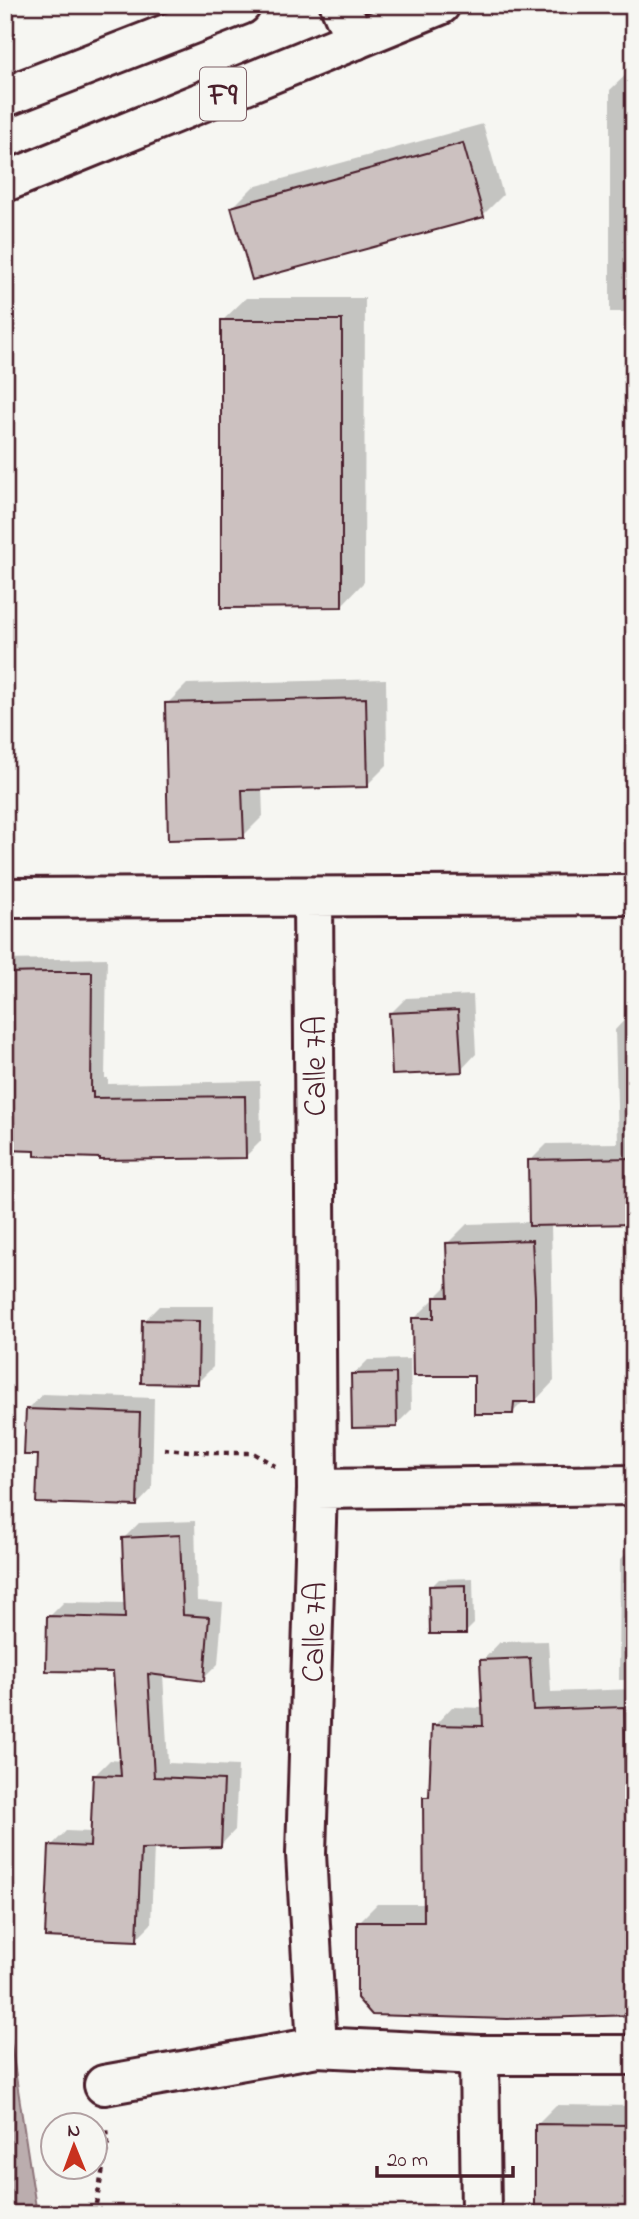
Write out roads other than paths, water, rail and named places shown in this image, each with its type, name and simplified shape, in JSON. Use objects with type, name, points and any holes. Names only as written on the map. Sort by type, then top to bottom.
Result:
[{"type":"main road","name":"F9","points":[[5,97],[241,5]]},
{"type":"main road","points":[[340,5],[355,40]]},
{"type":"main road","name":"F9","points":[[5,182],[440,5]]},
{"type":"main road","points":[[5,898],[634,895]]},
{"type":"main road","name":"Calle 7A","points":[[313,897],[317,1489],[306,1854],[317,2047]]},
{"type":"main road","points":[[317,1489],[634,1485]]},
{"type":"main road","points":[[104,2085],[317,2047],[479,2055],[634,2055]]},
{"type":"main road","points":[[479,2055],[481,2214]]}]
